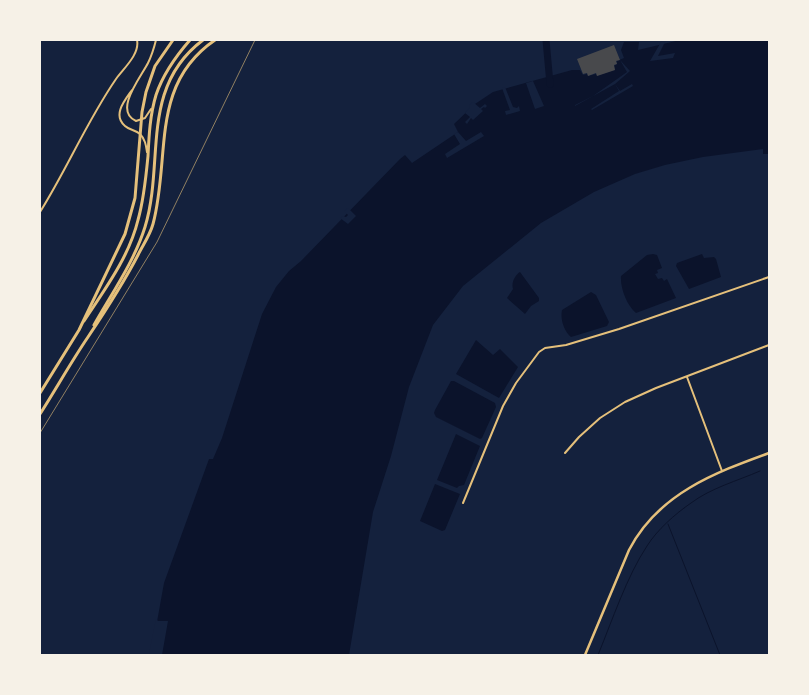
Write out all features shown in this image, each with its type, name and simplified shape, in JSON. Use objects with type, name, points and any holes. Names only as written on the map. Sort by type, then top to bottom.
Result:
[{"type":"main road","points":[[79,330],[120,247],[132,215],[142,112],[146,92],[155,66],[173,40]]},
{"type":"main road","points":[[40,393],[119,267],[130,243],[138,222],[143,199],[153,108],[160,85],[168,70],[177,55],[190,40]]},
{"type":"main road","points":[[40,414],[86,339],[136,250],[149,211],[156,132],[163,95],[177,67],[195,46],[203,40]]},
{"type":"main road","points":[[86,339],[122,286],[152,226],[160,184],[166,120],[171,98],[178,80],[187,65],[200,50],[215,40]]},
{"type":"street","points":[[40,212],[60,181],[112,85],[137,50],[137,40]]},
{"type":"street","points":[[148,157],[146,142],[139,133],[123,124],[120,118],[120,110],[148,63],[156,40]]},
{"type":"street","points":[[136,84],[127,104],[126,112],[129,117],[133,120],[145,118],[153,108]]},
{"type":"street","points":[[463,503],[503,406],[516,383],[539,352],[545,348],[566,346],[769,277]]},
{"type":"street","points":[[565,453],[586,430],[612,409],[656,388],[769,345]]},
{"type":"street","points":[[687,377],[722,470]]},
{"type":"street","points":[[585,655],[612,588],[636,536],[655,514],[677,495],[722,470],[769,453]]},
{"type":"water","points":[[680,40],[769,40],[769,154],[763,154],[763,149],[703,157],[635,174],[594,192],[541,223],[463,286],[433,325],[409,387],[391,456],[373,512],[349,655],[151,655],[164,583],[209,459],[213,459],[222,438],[262,314],[276,287],[289,271],[400,159],[405,155],[412,163],[458,132],[454,124],[475,104],[493,92],[572,70],[580,70],[583,75],[596,74],[597,76],[615,70],[614,66],[617,64],[617,61],[624,58],[621,50],[624,42],[639,42],[638,50]]},
{"type":"water","points":[[702,254],[704,258],[714,257],[716,259],[721,277],[689,289],[676,266],[677,263]]},
{"type":"water","points":[[647,255],[657,255],[662,268],[657,270],[658,273],[655,274],[658,279],[662,278],[664,281],[667,279],[676,298],[636,313],[625,296],[621,276]]},
{"type":"water","points":[[520,272],[539,298],[539,301],[531,306],[525,314],[507,298],[513,289],[514,279]]},
{"type":"water","points":[[591,292],[596,295],[609,322],[607,326],[571,337],[563,325],[562,310]]},
{"type":"water","points":[[476,340],[493,355],[500,349],[518,367],[499,398],[456,374]]},
{"type":"water","points":[[451,381],[495,403],[496,407],[482,438],[480,439],[436,417],[435,410]]},
{"type":"water","points":[[456,434],[480,446],[464,485],[457,488],[437,480]]},
{"type":"water","points":[[435,484],[460,494],[445,530],[442,531],[420,521]]},
{"type":"pier","points":[[666,40],[658,56],[675,53],[673,58],[650,61],[661,42]]},
{"type":"pier","points":[[620,60],[630,71],[615,84],[575,106],[627,72]]},
{"type":"pier","points":[[533,81],[544,106],[535,109],[526,83]]},
{"type":"pier","points":[[615,84],[620,91],[632,84],[633,86],[592,110],[619,91]]},
{"type":"pier","points":[[505,87],[513,107],[517,108],[519,106],[520,111],[506,115],[505,111],[510,110],[502,88]]},
{"type":"pier","points":[[473,102],[480,108],[485,104],[487,106],[481,109],[483,111],[473,120],[471,118],[467,124],[465,122],[470,117],[465,113]]},
{"type":"pier","points":[[458,132],[466,141],[481,132],[484,136],[447,158],[445,154],[460,144],[454,134]]},
{"type":"pier","points":[[348,208],[356,216],[348,224],[340,218],[348,215],[344,211]]},
{"type":"pier","points":[[156,619],[158,621],[168,621],[162,655],[149,654]]},
{"type":"building","points":[[614,45],[620,60],[616,61],[617,64],[614,65],[615,70],[597,76],[596,73],[588,76],[587,73],[583,74],[577,59]]},
{"type":"waterway","points":[[546,40],[550,84]]},
{"type":"waterway","points":[[598,655],[633,571],[647,546],[661,528],[685,507],[699,498],[760,471]]},
{"type":"waterway","points":[[668,524],[720,655]]},
{"type":"railway","points":[[40,433],[157,242],[255,40]]}]
